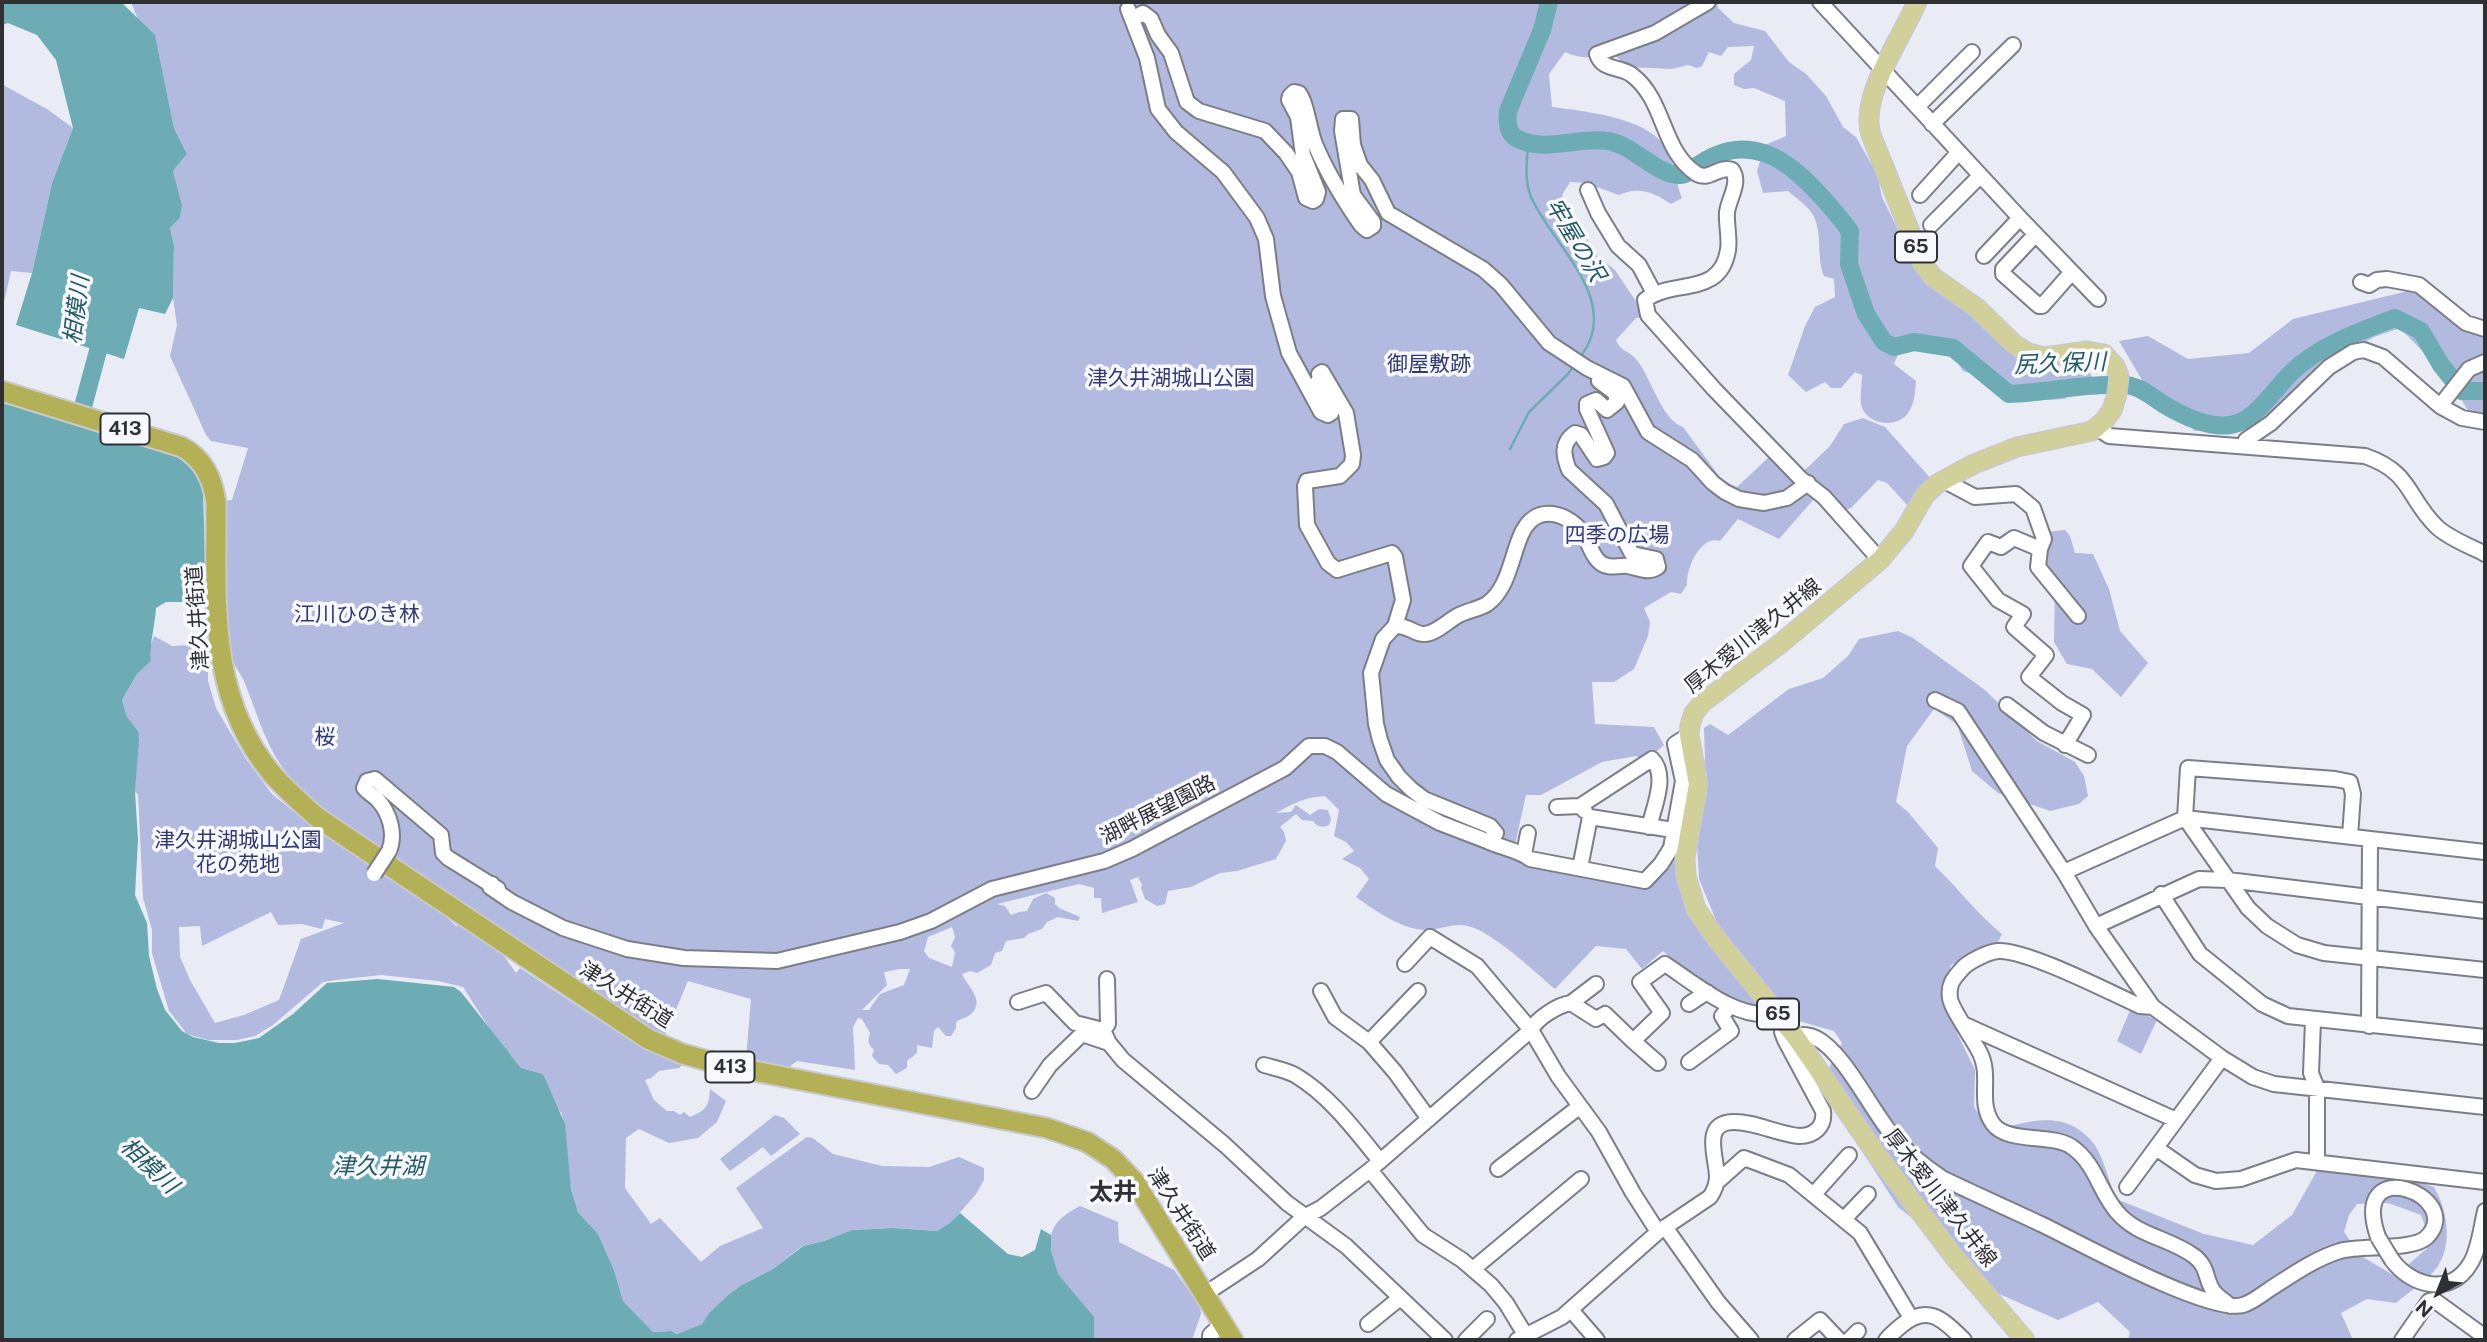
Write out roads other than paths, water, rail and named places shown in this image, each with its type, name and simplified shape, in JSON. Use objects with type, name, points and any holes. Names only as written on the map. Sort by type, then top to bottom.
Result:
[{"type":"highway","name":"津久井街道","points":[[2,391],[182,447],[205,468],[214,486],[216,503],[219,644],[229,693],[237,717],[257,753],[272,774],[318,818],[648,1039],[664,1047],[735,1068],[1040,1126],[1087,1142],[1113,1159],[1134,1181],[1233,1340]]},
{"type":"main road","name":"65","points":[[1917,2],[1870,104],[1868,125],[1926,269],[1937,280],[1977,307],[2014,344],[2028,353],[2045,357],[2087,351],[2100,353],[2115,366],[2119,384],[2112,410],[2097,428]]},
{"type":"main road","name":"厚木愛川津久井線","points":[[2025,1340],[1955,1258],[1877,1155],[1795,1036],[1709,929],[1691,897],[1686,877],[1686,848],[1698,784],[1689,735],[1693,718],[1702,703],[1780,644],[1880,560],[1904,531],[1925,495],[1943,480],[2017,447],[2082,434],[2097,428]]},
{"type":"street","points":[[1708,2],[1655,33],[1597,54],[1606,66],[1633,76],[1640,84],[1654,102],[1677,156],[1691,169],[1709,176],[1728,168],[1736,175],[1727,210],[1727,255],[1717,274],[1710,281],[1654,293],[1645,300],[1648,315],[1714,389],[1805,483],[1842,516],[1880,560]]},
{"type":"street","points":[[1820,2],[2035,235],[2098,299]]},
{"type":"street","points":[[1489,842],[1496,833],[1490,826],[1424,799],[1399,777],[1387,760],[1376,724],[1371,673],[1383,639],[1395,626],[1403,596],[1395,556],[1392,553],[1337,570],[1328,563],[1306,532],[1305,486],[1313,479],[1333,479],[1352,464],[1346,413],[1322,372],[1316,375],[1331,413],[1328,415],[1321,412],[1289,353],[1273,296],[1266,239],[1257,218],[1223,172],[1176,132],[1158,109],[1147,58],[1133,14],[1148,15],[1171,53],[1187,102],[1193,108],[1265,131],[1292,162],[1302,178],[1306,198],[1313,201],[1318,192],[1303,155],[1298,117],[1289,100],[1294,92],[1299,93],[1303,97],[1314,143],[1342,198],[1367,230],[1371,229],[1373,222],[1353,195],[1342,122],[1347,118],[1351,120],[1353,145],[1360,165],[1372,180],[1388,213],[1483,269],[1501,285],[1549,343],[1587,368],[1623,386],[1648,432],[1692,460],[1713,483],[1731,496],[1749,502],[1773,502],[1787,498],[1805,483]]},
{"type":"street","points":[[1933,124],[2012,45]]},
{"type":"street","points":[[1917,107],[1972,52]]},
{"type":"street","points":[[1920,195],[1959,152]]},
{"type":"street","points":[[1931,225],[1980,176]]},
{"type":"street","points":[[1588,190],[1618,246],[1639,265],[1654,293]]},
{"type":"street","points":[[1984,256],[2020,218]]},
{"type":"street","points":[[2035,235],[2003,269],[2003,274],[2042,306],[2072,272]]},
{"type":"street","points":[[2361,282],[2369,285],[2376,280],[2387,279],[2419,285],[2466,323],[2485,329]]},
{"type":"street","points":[[2243,446],[2246,440],[2271,423],[2314,379],[2353,352],[2364,350],[2383,357],[2444,401],[2462,418],[2485,422]]},
{"type":"street","points":[[2444,401],[2469,369],[2485,362]]},
{"type":"street","points":[[1395,626],[1406,626],[1418,633],[1427,634],[1487,603],[1511,569],[1522,529],[1534,518],[1552,514],[1568,520],[1582,531],[1598,560],[1605,566],[1627,566],[1647,571],[1658,566],[1656,559],[1637,556],[1629,550],[1612,512],[1569,470],[1566,462],[1565,442],[1575,433],[1581,435],[1597,459],[1607,453],[1587,409],[1587,404],[1593,400],[1607,410],[1617,402],[1615,393],[1599,382],[1601,375]]},
{"type":"street","points":[[2097,428],[2109,436],[2365,456],[2396,471],[2439,529],[2485,554]]},
{"type":"street","points":[[1943,480],[1975,497],[2016,494],[2033,508],[2044,539],[2038,567],[2078,616]]},
{"type":"street","points":[[2040,548],[2014,538],[2001,547],[1989,542],[1971,566],[1998,600],[2023,614],[2014,626],[2046,655],[2029,677],[2062,703],[2083,715],[2065,745]]},
{"type":"street","points":[[1935,700],[1958,711],[2064,872],[2096,926],[2153,1007],[2222,1058],[2253,1077],[2274,1084],[2485,1107]]},
{"type":"street","points":[[2007,705],[2044,733],[2088,755]]},
{"type":"street","points":[[1557,807],[1673,830],[1683,781],[1675,744],[1689,735]]},
{"type":"street","name":"湖畔展望園路","points":[[372,877],[393,842],[390,820],[375,797],[364,788],[367,781],[375,779],[441,835],[448,858],[537,916],[563,928],[595,940],[654,955],[777,961],[900,932],[931,921],[992,889],[1091,866],[1132,849],[1285,768],[1301,752],[1316,745],[1337,752],[1387,794],[1440,823],[1530,859],[1645,881],[1671,848],[1673,830]]},
{"type":"street","points":[[1580,868],[1585,812],[1652,759],[1657,764],[1660,780],[1649,827]]},
{"type":"street","points":[[2350,836],[2353,794],[2350,782],[2188,768],[2185,818],[2248,908],[2267,926],[2297,945],[2324,953],[2485,970]]},
{"type":"street","points":[[2064,872],[2185,818],[2485,852]]},
{"type":"street","points":[[1518,853],[1528,833]]},
{"type":"street","points":[[2370,839],[2370,1026]]},
{"type":"street","points":[[2096,926],[2161,894],[2199,879],[2228,880],[2485,911]]},
{"type":"street","points":[[2161,894],[2200,954],[2262,1004],[2288,1016],[2485,1037]]},
{"type":"street","points":[[1405,964],[1430,937],[1476,966],[1531,1030],[1579,1107],[1599,1132],[1633,1193],[1751,1340]]},
{"type":"street","points":[[2153,1007],[2140,1006],[2041,962],[1996,951],[1964,965],[1950,983],[1949,1000],[1982,1056],[1986,1073],[1984,1107],[1994,1126],[2007,1134],[2071,1146],[2090,1163],[2116,1211],[2130,1225],[2194,1256],[2205,1267],[2213,1291],[2232,1307]]},
{"type":"street","points":[[1633,1041],[1662,1013],[1640,982],[1665,964],[1730,1006],[1765,1016],[1780,1016],[1783,1037],[1820,1104],[1822,1122],[1817,1131],[1803,1136],[1778,1133],[1736,1122],[1723,1124],[1717,1130],[1712,1144],[1716,1183]]},
{"type":"street","points":[[1106,1037],[1107,979]]},
{"type":"street","points":[[1205,1294],[1264,1254],[1304,1217],[1321,1208],[1375,1165],[1531,1030],[1535,1023],[1564,1004],[1571,1003],[1596,984]]},
{"type":"street","points":[[1321,991],[1335,1017],[1368,1042],[1395,1072],[1429,1119]]},
{"type":"street","points":[[1368,1042],[1418,991]]},
{"type":"street","points":[[1689,1004],[1707,992]]},
{"type":"street","points":[[1018,1002],[1046,993],[1075,1023],[1106,1037],[1123,1060],[1225,1145],[1304,1217],[1346,1246],[1445,1340]]},
{"type":"street","points":[[1571,1003],[1595,1018],[1605,1014],[1658,1063]]},
{"type":"street","points":[[1689,1062],[1731,1031],[1722,1016],[1730,1006]]},
{"type":"street","points":[[2313,1020],[2311,1073],[2317,1088],[2317,1161]]},
{"type":"street","points":[[1965,1025],[2176,1120]]},
{"type":"street","points":[[1032,1091],[1050,1065],[1083,1034],[1106,1037]]},
{"type":"street","points":[[1795,1036],[1807,1035],[1828,1047],[1893,1136],[1908,1152],[1942,1178],[2190,1295],[2232,1307],[2252,1301],[2317,1260],[2341,1251],[2374,1246],[2414,1244],[2422,1242],[2429,1235],[2434,1220],[2432,1212],[2423,1195],[2414,1190],[2395,1188],[2379,1194],[2374,1201],[2378,1237],[2392,1260],[2399,1270],[2423,1284],[2448,1283],[2465,1272],[2481,1247],[2485,1211]]},
{"type":"street","points":[[2127,1187],[2222,1058]]},
{"type":"street","points":[[1264,1065],[1293,1074],[1319,1093],[1352,1126],[1423,1235],[1473,1269],[1506,1303],[1521,1338],[1556,1321],[1571,1310],[1662,1229],[1708,1199],[1716,1183],[1744,1158],[1789,1175],[1860,1233],[1911,1318]]},
{"type":"street","points":[[1498,1169],[1579,1107]]},
{"type":"street","points":[[2156,1148],[2195,1175],[2216,1181],[2241,1179],[2296,1160],[2485,1182]]},
{"type":"street","points":[[1814,1194],[1849,1155]]},
{"type":"street","points":[[1473,1269],[1581,1179]]},
{"type":"street","points":[[1844,1219],[1868,1194]]},
{"type":"street","points":[[1368,1324],[1400,1298]]},
{"type":"street","points":[[2402,1340],[2429,1301],[2434,1300],[2485,1337]]},
{"type":"street","points":[[1571,1310],[1598,1340]]},
{"type":"street","points":[[1886,1340],[1911,1318],[1930,1314],[1944,1321],[1964,1340]]},
{"type":"street","points":[[1466,1340],[1488,1319]]},
{"type":"street","points":[[1795,1340],[1820,1320],[1839,1340]]},
{"type":"street","points":[[1210,1340],[1210,1335],[1223,1323]]},
{"type":"water","points":[[2,2],[121,2],[155,35],[174,128],[187,154],[173,171],[182,205],[180,218],[170,228],[174,245],[173,298],[165,314],[139,308],[124,359],[16,325],[32,273],[52,183],[73,128],[56,60],[37,35],[8,23],[2,25]]},
{"type":"water","name":"津久井湖","points":[[2,399],[68,422],[69,420],[158,447],[184,462],[197,477],[203,490],[206,593],[193,602],[166,602],[156,608],[151,661],[137,674],[122,700],[127,717],[138,731],[139,739],[135,792],[138,839],[135,895],[147,923],[149,956],[157,989],[165,1010],[182,1031],[193,1037],[219,1043],[259,1038],[293,1014],[327,983],[378,979],[454,987],[461,992],[521,1068],[543,1074],[565,1124],[571,1189],[578,1212],[598,1234],[614,1270],[623,1301],[653,1332],[671,1331],[677,1334],[702,1324],[709,1313],[728,1295],[773,1269],[803,1246],[852,1230],[893,1228],[937,1231],[960,1213],[1008,1254],[1022,1257],[1035,1250],[1041,1229],[1051,1235],[1051,1251],[1058,1274],[1094,1317],[1094,1340],[4,1340]]},
{"type":"waterway","name":"尻久保川","points":[[1549,2],[1542,30],[1508,111],[1509,127],[1514,137],[1540,145],[1608,141],[1627,148],[1662,170],[1680,175],[1714,156],[1730,151],[1755,151],[1776,158],[1812,186],[1850,231],[1849,264],[1866,314],[1884,342],[1894,347],[1914,342],[1953,348],[2009,394],[2096,385],[2128,385],[2144,391],[2189,418],[2219,426],[2238,423],[2253,414],[2292,372],[2314,354],[2395,318],[2421,331],[2441,365],[2462,391],[2485,391]]},
{"type":"waterway","name":"牢屋の沢","points":[[1528,143],[1527,177],[1531,197],[1580,273],[1594,314],[1592,335],[1581,356]]},
{"type":"waterway","name":"相模川","points":[[77,429],[99,347],[101,327]]},
{"type":"waterway","name":"牢屋の沢","points":[[1510,449],[1529,412],[1575,364]]},
{"type":"district","name":"太井","points":[[1113,1193]]},
{"type":"park label","name":"御屋敷跡","points":[[1429,365]]},
{"type":"park label","name":"津久井湖城山公園","points":[[1171,379]]},
{"type":"park label","name":"四季の広場","points":[[1617,536]]},
{"type":"park label","name":"江川ひのき林","points":[[357,615]]},
{"type":"park label","name":"桜","points":[[325,738]]},
{"type":"park label","name":"津久井湖城山公園 花の苑地","points":[[238,853]]}]
